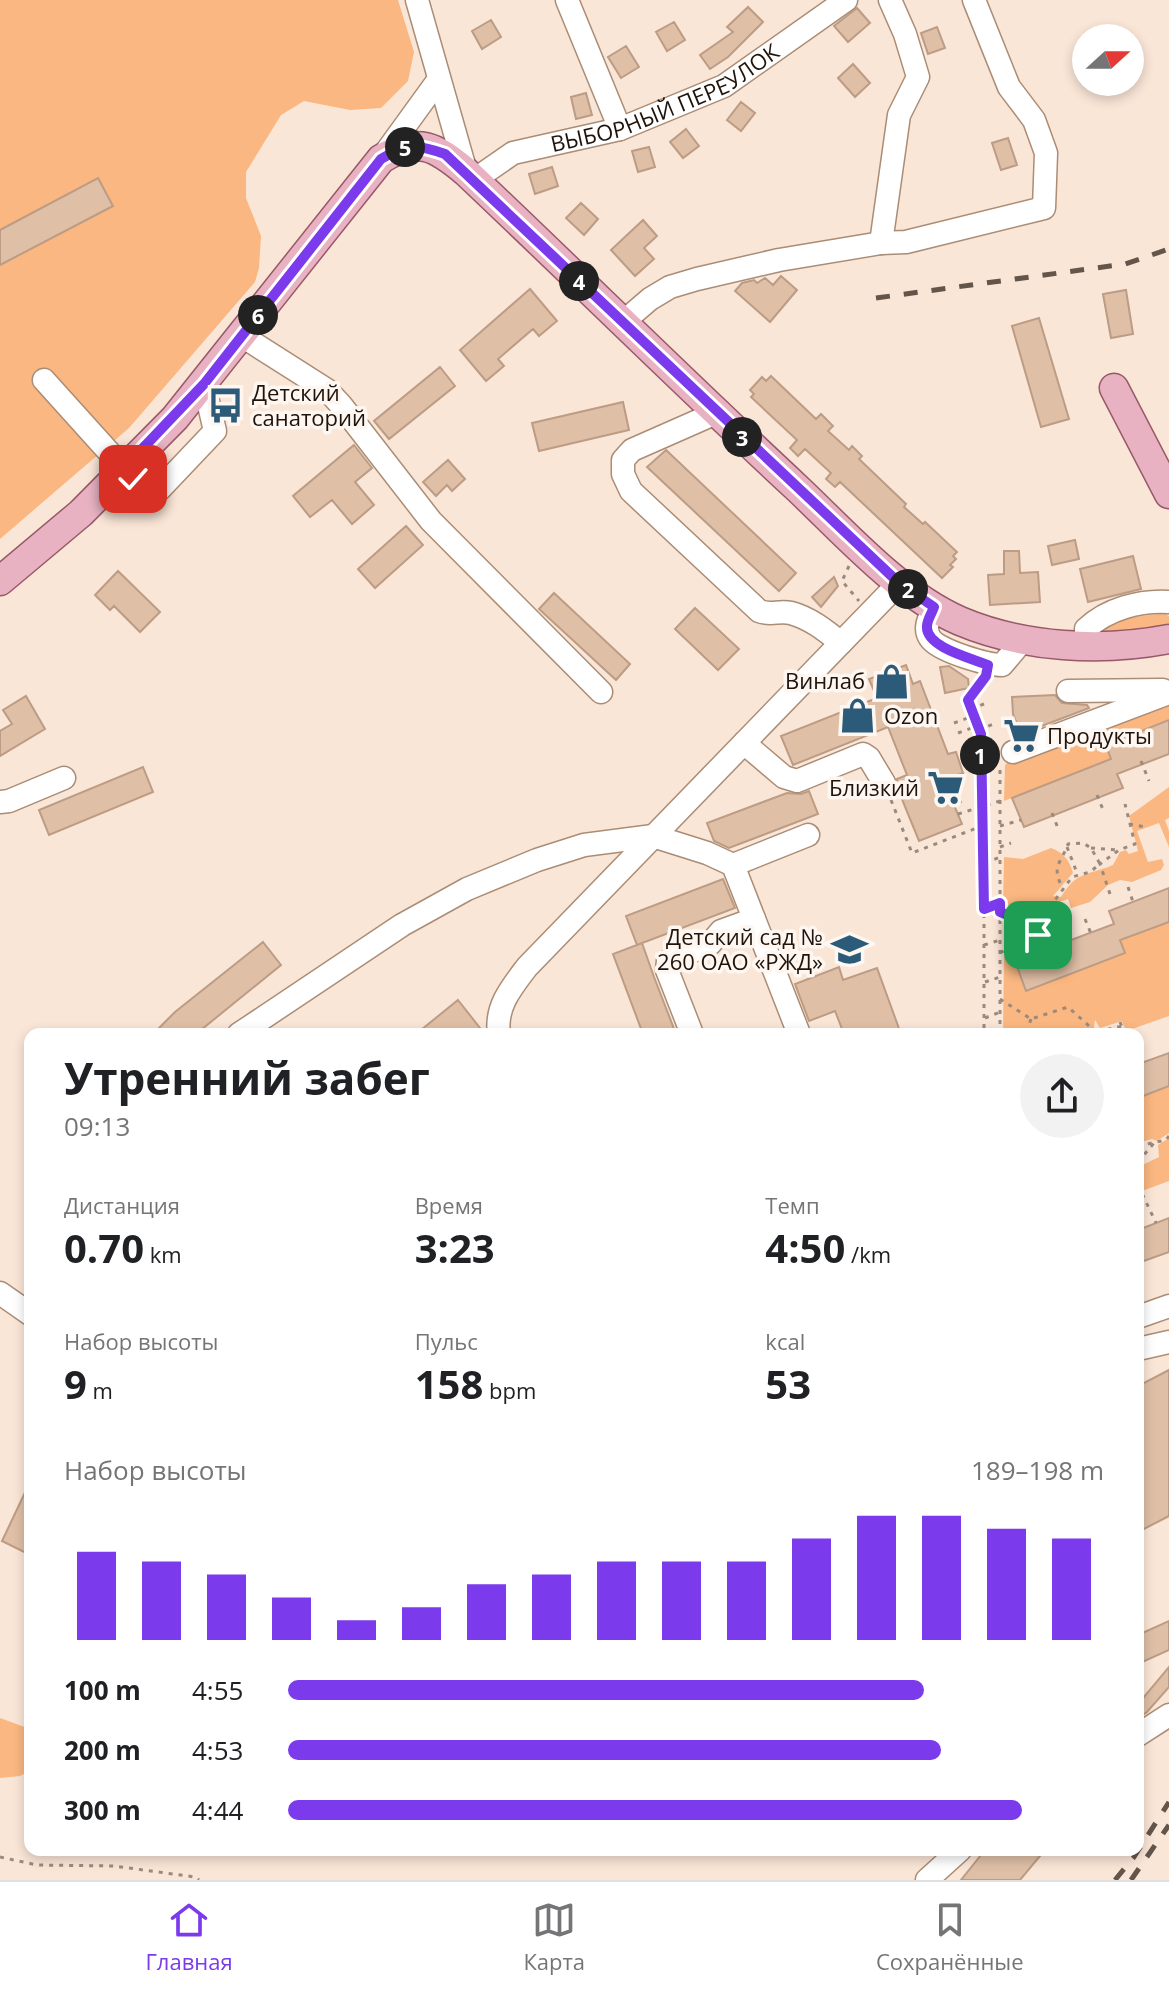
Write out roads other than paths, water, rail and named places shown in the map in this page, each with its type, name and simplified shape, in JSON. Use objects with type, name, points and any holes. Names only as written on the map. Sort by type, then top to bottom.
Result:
[{"type":"main road","points":[[0,581],[81,513],[204,384],[381,159],[400,147],[421,146],[445,154],[470,176],[716,413],[899,583],[934,607],[961,621],[1024,639],[1086,646],[1138,645],[1169,639]]},
{"type":"main road","points":[[1114,388],[1169,494]]},
{"type":"street","points":[[417,0],[470,176]]},
{"type":"street","points":[[567,0],[620,129]]},
{"type":"street","name":"ВЫБОРНЫЙ ПЕРЕУЛОК","points":[[470,176],[513,153],[620,129],[724,86],[846,0]]},
{"type":"street","points":[[881,243],[899,115],[918,77],[905,34],[890,0]]},
{"type":"street","points":[[622,323],[670,287],[779,260],[881,243],[906,242],[1044,208],[1046,153],[1034,120],[1009,87],[974,0]]},
{"type":"street","points":[[381,159],[439,79]]},
{"type":"street","points":[[242,336],[327,390],[431,521],[601,692]]},
{"type":"street","points":[[44,380],[145,492],[159,490],[215,431],[204,384]]},
{"type":"street","points":[[716,413],[632,450],[623,460],[623,474],[631,491],[759,611],[769,615],[789,612],[819,625],[841,643]]},
{"type":"street","points":[[498,1028],[504,997],[527,967],[899,583]]},
{"type":"street","points":[[1086,646],[1086,629],[1097,618],[1115,609],[1169,602]]},
{"type":"street","points":[[934,607],[927,626],[929,638],[988,665],[1002,665],[1024,639]]},
{"type":"street","points":[[1068,691],[1169,691]]},
{"type":"street","points":[[1007,755],[1169,691]]},
{"type":"street","points":[[744,743],[784,777],[797,781],[863,754],[869,758],[885,786]]},
{"type":"street","points":[[0,802],[64,778]]},
{"type":"street","points":[[733,865],[808,835]]},
{"type":"street","points":[[248,1028],[402,925],[467,889],[537,860],[584,845],[653,836],[707,853],[733,865],[797,1028]]},
{"type":"street","points":[[690,1028],[667,970],[668,961],[710,944],[721,931],[754,919]]},
{"type":"street","points":[[0,1293],[24,1310]]},
{"type":"street","points":[[1144,1315],[1169,1306]]},
{"type":"street","points":[[1144,1348],[1169,1342]]},
{"type":"street","points":[[1144,1731],[1169,1715]]},
{"type":"street","points":[[927,1880],[953,1856]]},
{"type":"railway","points":[[876,298],[1125,264],[1169,249]]},
{"type":"railway","points":[[1144,1841],[1169,1802]]},
{"type":"railway","points":[[1131,1880],[1169,1825]]},
{"type":"railway","points":[[1115,1880],[1135,1856]]},
{"type":"place","name":"Детский санаторий","points":[[226,406]]},
{"type":"place","name":"Винлаб","points":[[891,681]]},
{"type":"place","name":"Ozon","points":[[858,716]]},
{"type":"place","name":"Продукты","points":[[1021,736]]},
{"type":"place","name":"Близкий","points":[[945,788]]},
{"type":"place","name":"Детский сад № 260 ОАО «РЖД»","points":[[849,950]]}]
